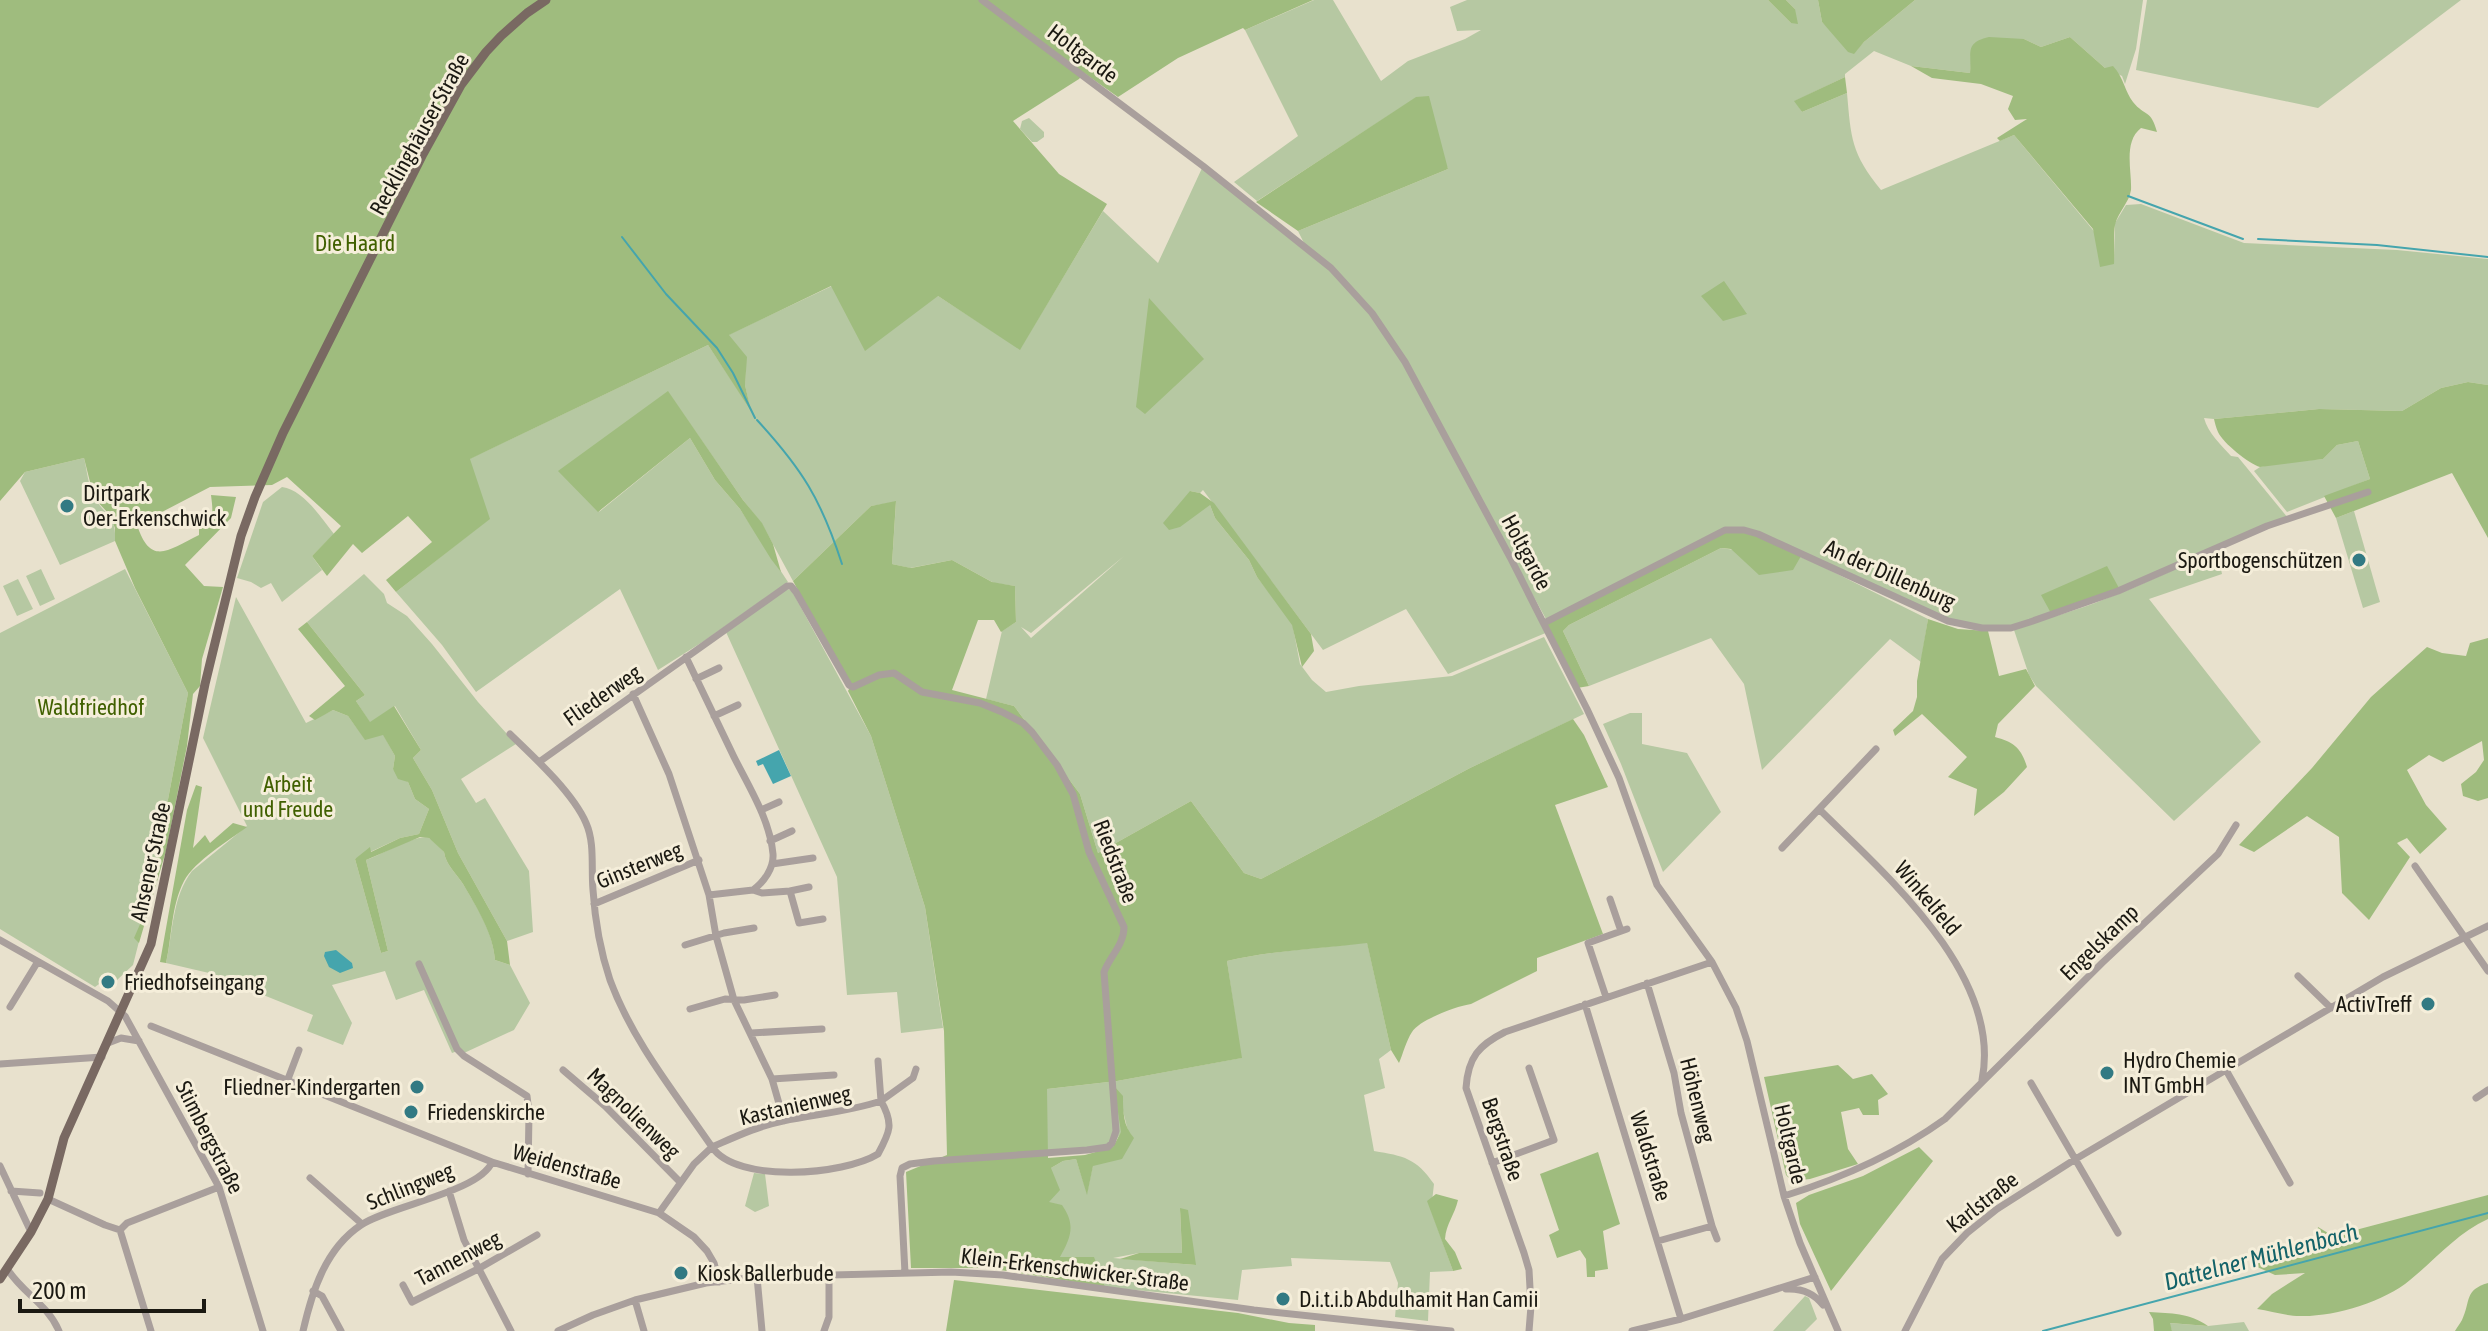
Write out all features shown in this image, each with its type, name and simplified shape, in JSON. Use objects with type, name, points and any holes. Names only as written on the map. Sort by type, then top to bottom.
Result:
[{"type":"main road","name":"Recklinghäuser Straße","points":[[283,433],[423,154],[461,85],[501,36],[546,0]]},
{"type":"main road","name":"Ahsener Straße","points":[[0,1279],[31,1232],[64,1138],[154,934],[205,684],[241,536],[283,433]]},
{"type":"street","name":"Holtgarde","points":[[982,0],[1307,247],[1353,290],[1387,333],[1544,623],[1619,778],[1657,885],[1712,962],[1736,1008],[1747,1041],[1784,1196],[1838,1331]]},
{"type":"street","name":"An der Dillenburg","points":[[1544,623],[1725,530],[1734,529],[1758,534],[1948,621],[1970,628],[2011,628],[2120,590],[2256,531],[2368,492]]},
{"type":"street","name":"Fliederweg","points":[[539,762],[782,588],[791,586],[796,592]]},
{"type":"street","name":"Riedstraße","points":[[796,592],[849,685],[853,687],[879,675],[894,673],[922,692],[980,703],[1023,723],[1057,765],[1073,794],[1089,852],[1124,927],[1124,939],[1104,972],[1116,1131],[1112,1143],[1108,1147],[1087,1150],[934,1161],[902,1168],[905,1273]]},
{"type":"street","points":[[686,657],[761,810],[770,841],[774,856],[772,864],[762,883],[753,890]]},
{"type":"street","points":[[696,679],[719,668]]},
{"type":"street","points":[[633,694],[669,774],[699,860],[734,1000],[772,1079],[784,1121]]},
{"type":"street","points":[[714,716],[738,705]]},
{"type":"street","points":[[510,734],[539,762],[586,823],[591,842],[594,904],[601,948],[624,1014],[646,1053],[712,1147],[680,1182],[659,1213]]},
{"type":"street","points":[[1782,848],[1876,749]]},
{"type":"street","points":[[761,810],[779,802]]},
{"type":"street","name":"Winkelfeld","points":[[1820,810],[1899,887],[1946,945],[1974,999],[1983,1029],[1987,1057],[1982,1082]]},
{"type":"street","name":"Engelskamp","points":[[1982,1082],[2218,854],[2236,825]]},
{"type":"street","points":[[770,841],[792,831]]},
{"type":"street","points":[[772,864],[813,858]]},
{"type":"street","name":"Ginsterweg","points":[[594,904],[699,860]]},
{"type":"street","points":[[2415,866],[2488,971]]},
{"type":"street","points":[[709,895],[753,890],[762,893],[790,891],[809,887]]},
{"type":"street","points":[[790,891],[799,923],[823,919]]},
{"type":"street","points":[[1606,997],[1588,943],[1624,930],[1610,899]]},
{"type":"street","name":"Karlstraße","points":[[1905,1331],[1942,1259],[1967,1233],[1997,1209],[2383,977],[2488,926]]},
{"type":"street","points":[[685,945],[754,928]]},
{"type":"street","points":[[0,940],[122,1012]]},
{"type":"street","name":"Bergstraße","points":[[1529,1331],[1529,1270],[1466,1088],[1470,1063],[1487,1041],[1505,1032],[1712,962]]},
{"type":"street","points":[[10,1007],[37,963]]},
{"type":"street","points":[[419,964],[457,1049],[527,1096],[528,1174]]},
{"type":"street","points":[[2298,976],[2331,1008]]},
{"type":"street","name":"Höhenweg","points":[[1647,983],[1717,1239]]},
{"type":"street","points":[[690,1009],[725,999],[775,995]]},
{"type":"street","name":"Waldstraße","points":[[1585,1004],[1681,1319]]},
{"type":"street","name":"Stimbergstraße","points":[[122,1012],[219,1187],[263,1331]]},
{"type":"street","name":"Weidenstraße","points":[[151,1026],[492,1162],[659,1213],[694,1237],[707,1251],[719,1282]]},
{"type":"street","points":[[751,1033],[822,1029]]},
{"type":"street","points":[[108,1043],[121,1038],[139,1041]]},
{"type":"street","points":[[288,1079],[299,1050]]},
{"type":"street","points":[[0,1064],[102,1057]]},
{"type":"street","name":"Kastanienweg","points":[[878,1061],[881,1101],[889,1116],[889,1133],[878,1154],[836,1169],[789,1172],[728,1161],[712,1147],[761,1127],[841,1113],[881,1101],[913,1078],[916,1069]]},
{"type":"street","points":[[1492,1163],[1554,1140],[1529,1068]]},
{"type":"street","name":"Magnolienweg","points":[[563,1070],[605,1106],[680,1182]]},
{"type":"street","points":[[2226,1070],[2290,1183]]},
{"type":"street","points":[[772,1079],[834,1075]]},
{"type":"street","points":[[1784,1196],[1854,1172],[1917,1139],[1945,1119],[1982,1082]]},
{"type":"street","points":[[2031,1083],[2118,1233]]},
{"type":"street","points":[[2476,1098],[2488,1090]]},
{"type":"street","name":"Schlingweg","points":[[303,1331],[318,1275],[348,1236],[362,1224],[449,1191],[488,1171],[492,1162]]},
{"type":"street","points":[[0,1166],[31,1232]]},
{"type":"street","points":[[310,1178],[362,1224]]},
{"type":"street","points":[[120,1230],[127,1223],[219,1187]]},
{"type":"street","points":[[11,1191],[44,1196],[120,1230]]},
{"type":"street","points":[[449,1191],[464,1240],[511,1331]]},
{"type":"street","points":[[1658,1241],[1712,1226]]},
{"type":"street","points":[[120,1230],[151,1331]]},
{"type":"street","name":"Tannenweg","points":[[403,1285],[412,1302],[537,1235]]},
{"type":"street","points":[[8,1270],[43,1305],[59,1331]]},
{"type":"street","name":"Klein-Erkenschwicker-Straße","points":[[558,1331],[635,1300],[719,1282],[757,1277],[951,1272],[1003,1275],[1254,1310],[1451,1331]]},
{"type":"street","points":[[824,1331],[829,1317],[829,1275]]},
{"type":"street","points":[[757,1277],[762,1331]]},
{"type":"street","points":[[1776,1290],[1795,1288],[1816,1280]]},
{"type":"street","points":[[1632,1331],[1816,1280]]},
{"type":"street","points":[[1795,1288],[1812,1293],[1832,1317]]},
{"type":"street","points":[[313,1291],[322,1296],[341,1331]]},
{"type":"street","points":[[635,1300],[644,1331]]},
{"type":"green space","name":"Die Haard","points":[[0,0],[1313,0],[1178,58],[1118,97],[1084,73],[1013,121],[1059,174],[1107,204],[1020,350],[938,296],[865,351],[831,286],[729,335],[747,357],[745,385],[751,411],[708,345],[470,459],[490,519],[396,592],[386,580],[432,542],[408,516],[362,553],[353,544],[327,576],[312,556],[341,526],[287,477],[272,485],[210,487],[137,525],[148,546],[155,551],[169,550],[199,535],[199,529],[208,523],[212,515],[211,495],[236,497],[231,518],[185,565],[204,586],[223,587],[202,659],[200,686],[193,694],[187,746],[166,851],[139,943],[134,938],[148,906],[188,693],[135,588],[115,541],[115,528],[109,514],[94,498],[84,458],[25,472],[0,501]]},
{"type":"green space","points":[[1314,0],[1333,0],[1381,81],[1408,61],[1481,30],[1457,31],[1450,7],[1467,0],[1768,0],[1791,23],[1795,9],[1786,0],[1818,0],[1822,22],[1854,53],[1915,0],[2143,0],[2136,49],[2125,84],[2122,76],[2105,68],[2070,37],[2041,47],[2024,39],[1971,64],[1970,73],[1911,66],[1874,51],[1845,77],[1795,101],[1802,112],[1847,93],[1854,144],[1864,166],[1881,190],[2014,135],[2093,230],[2114,263],[2115,223],[2126,205],[2141,204],[2244,243],[2397,250],[2488,259],[2488,385],[2468,382],[2441,388],[2402,411],[2319,409],[2204,418],[2215,438],[2231,456],[2238,457],[2288,518],[2038,621],[2106,599],[2217,550],[2222,574],[2149,599],[2261,742],[2174,821],[2036,686],[2029,675],[2013,627],[1970,628],[1734,529],[1546,619],[1460,463],[1548,632],[1448,674],[1406,609],[1323,650],[1203,490],[1200,493],[1190,491],[1210,505],[1215,518],[1292,622],[1300,664],[1326,692],[1452,676],[1544,637],[1584,714],[1470,768],[1261,879],[1244,873],[1191,801],[1098,853],[1080,794],[1014,706],[986,699],[1002,631],[1016,622],[1015,586],[994,583],[952,560],[910,568],[892,564],[896,502],[871,506],[793,581],[762,524],[668,392],[599,512],[690,438],[715,480],[740,509],[788,582],[658,670],[620,589],[476,692],[442,645],[396,592],[489,519],[469,459],[708,345],[750,408],[745,385],[746,357],[728,335],[832,286],[938,296],[1020,349],[1103,211],[1158,263],[1203,166],[1305,245],[1298,231],[1448,169],[1417,97],[1257,201],[1234,182],[1298,136],[1245,30]],"holes":[[[1124,556],[1031,638],[1021,627],[1031,633]]]},
{"type":"green space","points":[[1768,0],[1786,0],[1795,9],[1798,24],[1791,23]]},
{"type":"green space","points":[[1818,0],[1915,0],[1854,54],[1848,52],[1822,22]]},
{"type":"green space","points":[[2147,0],[2461,0],[2318,108],[2136,70]]},
{"type":"green space","points":[[1989,37],[2024,39],[2041,47],[2070,37],[2105,68],[2113,66],[2133,102],[2150,116],[2157,132],[2141,128],[2135,134],[2130,149],[2131,190],[2115,225],[2114,264],[2100,267],[2093,229],[2014,135],[2000,141],[1997,138],[2027,119],[2015,120],[2008,109],[2013,96],[1981,84],[1932,78],[1911,66],[1970,73],[1973,45]]},
{"type":"green space","points":[[1845,77],[1847,93],[1802,112],[1794,101]]},
{"type":"green space","points":[[1429,96],[1448,169],[1298,231],[1256,202],[1416,97]]},
{"type":"green space","points":[[1029,118],[1044,132],[1044,137],[1037,142],[1032,142],[1020,129],[1022,121]]},
{"type":"green space","points":[[1724,281],[1747,314],[1723,321],[1701,296]]},
{"type":"green space","points":[[1149,298],[1204,359],[1145,414],[1136,407]]},
{"type":"green space","points":[[2468,382],[2488,385],[2488,538],[2452,473],[2336,518],[2324,496],[2370,479],[2358,441],[2337,445],[2323,459],[2260,467],[2243,458],[2225,442],[2214,419],[2319,409],[2402,411],[2441,388]]},
{"type":"green space","points":[[668,391],[762,523],[773,544],[781,572],[740,509],[715,480],[690,438],[598,512],[558,471]]},
{"type":"green space","points":[[2358,441],[2370,479],[2287,512],[2254,471],[2279,463],[2323,459],[2337,445]]},
{"type":"green space","name":"Dirtpark Oer-Erkenschwick","points":[[84,458],[92,492],[114,525],[115,541],[60,565],[20,481],[25,472]]},
{"type":"green space","points":[[282,487],[305,499],[334,534],[312,556],[322,570],[282,602],[271,583],[261,588],[237,578],[263,502]]},
{"type":"green space","points":[[1190,491],[1200,493],[1214,503],[1311,634],[1314,651],[1302,667],[1292,625],[1257,577],[1249,560],[1215,518],[1210,505],[1180,527],[1169,530],[1163,523]]},
{"type":"green space","points":[[896,501],[892,564],[911,568],[952,560],[992,582],[1015,586],[1016,622],[1001,632],[994,620],[978,620],[952,690],[1014,706],[1080,794],[1098,853],[1191,801],[1244,873],[1261,879],[1470,768],[1573,719],[1584,735],[1608,787],[1555,805],[1603,934],[1537,958],[1537,971],[1471,1004],[1422,1023],[1410,1036],[1399,1063],[1391,1050],[1367,943],[1227,961],[1242,1058],[1117,1081],[1047,1089],[1048,1158],[1085,1155],[1113,1147],[1121,1132],[1114,1086],[1123,1096],[1126,1123],[1134,1138],[1122,1159],[1093,1166],[1087,1195],[1076,1159],[1063,1161],[1051,1168],[1060,1190],[1049,1202],[1062,1205],[1070,1225],[1069,1237],[1060,1257],[1094,1257],[1105,1287],[988,1268],[911,1268],[906,1172],[947,1155],[944,1031],[925,907],[871,736],[848,691],[850,687],[793,581],[871,506]]},
{"type":"green space","name":"Sportbogenschützen","points":[[2354,511],[2380,602],[2363,608],[2336,518]]},
{"type":"green space","points":[[1725,530],[1744,530],[1801,556],[1793,570],[1759,575],[1731,549],[1721,548],[1569,625],[1563,631],[1589,686],[1577,688],[1544,623]]},
{"type":"green space","points":[[1721,548],[1797,559],[1801,556],[1928,619],[1921,662],[1890,639],[1762,770],[1744,684],[1711,638],[1589,686],[1563,631],[1569,625]]},
{"type":"green space","points":[[2107,566],[2120,590],[2052,615],[2041,595]]},
{"type":"green space","points":[[41,569],[55,599],[40,606],[26,576]]},
{"type":"green space","name":"Waldfriedhof","points":[[125,569],[188,693],[148,906],[133,965],[116,981],[111,975],[95,987],[0,929],[0,633]]},
{"type":"green space","points":[[364,574],[384,594],[387,603],[407,616],[516,744],[461,779],[476,803],[485,798],[529,871],[533,932],[507,941],[458,853],[432,790],[413,758],[421,750],[395,706],[370,723],[356,701],[365,695],[307,622]]},
{"type":"green space","points":[[18,579],[33,609],[17,616],[3,586]]},
{"type":"green space","points":[[787,589],[792,591],[871,736],[925,907],[943,1028],[901,1033],[897,992],[847,995],[837,877],[726,632]]},
{"type":"green space","name":"Arbeit und Freude","points":[[236,597],[306,723],[333,710],[348,716],[365,739],[383,734],[395,756],[393,769],[408,782],[415,799],[429,809],[419,834],[400,838],[355,859],[381,953],[388,951],[366,860],[408,842],[429,838],[444,852],[479,911],[488,930],[495,960],[510,965],[530,1003],[514,1030],[464,1053],[460,1050],[452,1053],[424,990],[396,1000],[385,971],[332,985],[352,1023],[343,1045],[307,1031],[313,1015],[209,973],[166,963],[177,903],[185,881],[192,871],[247,826],[203,738]]},
{"type":"green space","points":[[1928,619],[1958,629],[1988,631],[1999,676],[2026,669],[2035,686],[1998,724],[1995,737],[2016,746],[2027,767],[2004,792],[1974,816],[1977,789],[1948,777],[1967,757],[1922,714],[1895,736],[1893,730],[1913,711]]},
{"type":"green space","points":[[307,622],[365,695],[356,701],[370,722],[394,706],[421,750],[413,758],[432,790],[458,853],[507,941],[510,965],[495,960],[484,921],[444,852],[429,838],[420,837],[366,860],[388,951],[381,953],[355,859],[370,847],[371,852],[400,838],[419,834],[429,809],[415,799],[408,782],[398,779],[393,769],[395,756],[383,735],[365,740],[348,716],[333,710],[315,720],[309,716],[345,686],[298,629]]},
{"type":"green space","points":[[2488,638],[2488,798],[2478,801],[2463,796],[2461,784],[2476,772],[2484,760],[2482,741],[2443,762],[2429,755],[2407,770],[2426,805],[2447,829],[2420,854],[2407,838],[2397,843],[2410,857],[2369,920],[2342,893],[2339,837],[2307,816],[2254,852],[2239,845],[2312,768],[2371,697],[2427,647],[2442,653],[2466,656],[2470,643]]},
{"type":"green space","points":[[1630,713],[1642,713],[1642,744],[1687,753],[1721,812],[1663,872],[1603,724]]},
{"type":"green space","points":[[196,785],[202,787],[193,848],[205,835],[210,843],[233,823],[247,827],[204,859],[184,881],[174,911],[166,963],[160,962],[187,810]]},
{"type":"green space","points":[[1367,942],[1391,1050],[1379,1059],[1385,1088],[1364,1095],[1374,1151],[1415,1163],[1434,1184],[1431,1210],[1453,1271],[1430,1272],[1428,1321],[1395,1317],[1398,1283],[1390,1262],[1291,1258],[1292,1266],[1242,1270],[1238,1300],[1105,1287],[1059,1258],[1048,1202],[1051,1168],[1063,1161],[1076,1159],[1087,1193],[1093,1165],[1128,1131],[1123,1096],[1121,1133],[1113,1144],[1047,1152],[1047,1089],[1117,1081],[1241,1058],[1227,961]],"holes":[[[1180,1209],[1195,1265],[1113,1258],[1139,1253],[1182,1253]]]},
{"type":"green space","points":[[1838,1065],[1853,1079],[1872,1074],[1888,1094],[1878,1100],[1879,1115],[1863,1115],[1859,1108],[1841,1112],[1848,1149],[1858,1164],[1810,1179],[1792,1181],[1786,1175],[1764,1077]]},
{"type":"green space","points":[[1919,1147],[1933,1161],[1831,1291],[1800,1224],[1796,1203],[1809,1195],[1863,1176]]},
{"type":"green space","points":[[1598,1152],[1620,1224],[1603,1231],[1608,1269],[1595,1271],[1595,1277],[1587,1277],[1586,1259],[1580,1250],[1557,1258],[1549,1235],[1559,1230],[1540,1174]]},
{"type":"green space","points":[[754,1173],[765,1174],[769,1206],[755,1212],[745,1206]]},
{"type":"green space","points":[[1436,1194],[1458,1200],[1445,1239],[1462,1269],[1453,1271],[1427,1201]]},
{"type":"green space","points":[[2488,1195],[2488,1219],[2466,1231],[2410,1280],[2387,1295],[2358,1307],[2313,1316],[2257,1309],[2272,1294],[2305,1273],[2275,1275],[2255,1266],[2252,1259],[2316,1241],[2318,1227],[2333,1236]]},
{"type":"green space","points":[[1180,1208],[1188,1210],[1196,1265],[1120,1259],[1139,1253],[1182,1253]]},
{"type":"green space","points":[[954,1280],[1238,1313],[1315,1325],[1315,1331],[946,1331]]},
{"type":"green space","points":[[2488,1283],[2488,1331],[2455,1331],[2469,1297],[2475,1289]]},
{"type":"green space","points":[[1805,1296],[1809,1298],[1817,1319],[1805,1331],[1773,1331]]},
{"type":"green space","points":[[2149,1312],[2187,1316],[2208,1326],[2170,1323],[2172,1331],[2154,1331]]},
{"type":"green space","points":[[2244,1322],[2249,1331],[2172,1331],[2169,1323],[2208,1326]]},
{"type":"water","points":[[779,750],[791,776],[773,784],[763,764],[758,766],[756,761]]},
{"type":"water","points":[[336,950],[352,963],[353,968],[340,973],[329,967],[325,952]]},
{"type":"waterway","points":[[2128,196],[2243,239]]},
{"type":"waterway","points":[[622,237],[666,294],[717,348],[755,418]]},
{"type":"waterway","points":[[2258,239],[2377,245],[2488,257]]},
{"type":"waterway","points":[[757,420],[808,486],[826,521],[842,564]]},
{"type":"waterway","name":"Dattelner Mühlenbach","points":[[2043,1331],[2488,1213]]},
{"type":"place","name":"Dirtpark Oer-Erkenschwick","points":[[67,506]]},
{"type":"place","name":"Sportbogenschützen","points":[[2359,560]]},
{"type":"place","name":"Friedhofseingang","points":[[108,982]]},
{"type":"place","name":"ActivTreff","points":[[2428,1004]]},
{"type":"place","name":"Hydro Chemie INT GmbH","points":[[2107,1073]]},
{"type":"place","name":"Fliedner-Kindergarten","points":[[417,1087]]},
{"type":"place","name":"Friedenskirche","points":[[411,1112]]},
{"type":"place","name":"Kiosk Ballerbude","points":[[681,1273]]},
{"type":"place","name":"D.i.t.i.b Abdulhamit Han Camii","points":[[1283,1299]]}]
